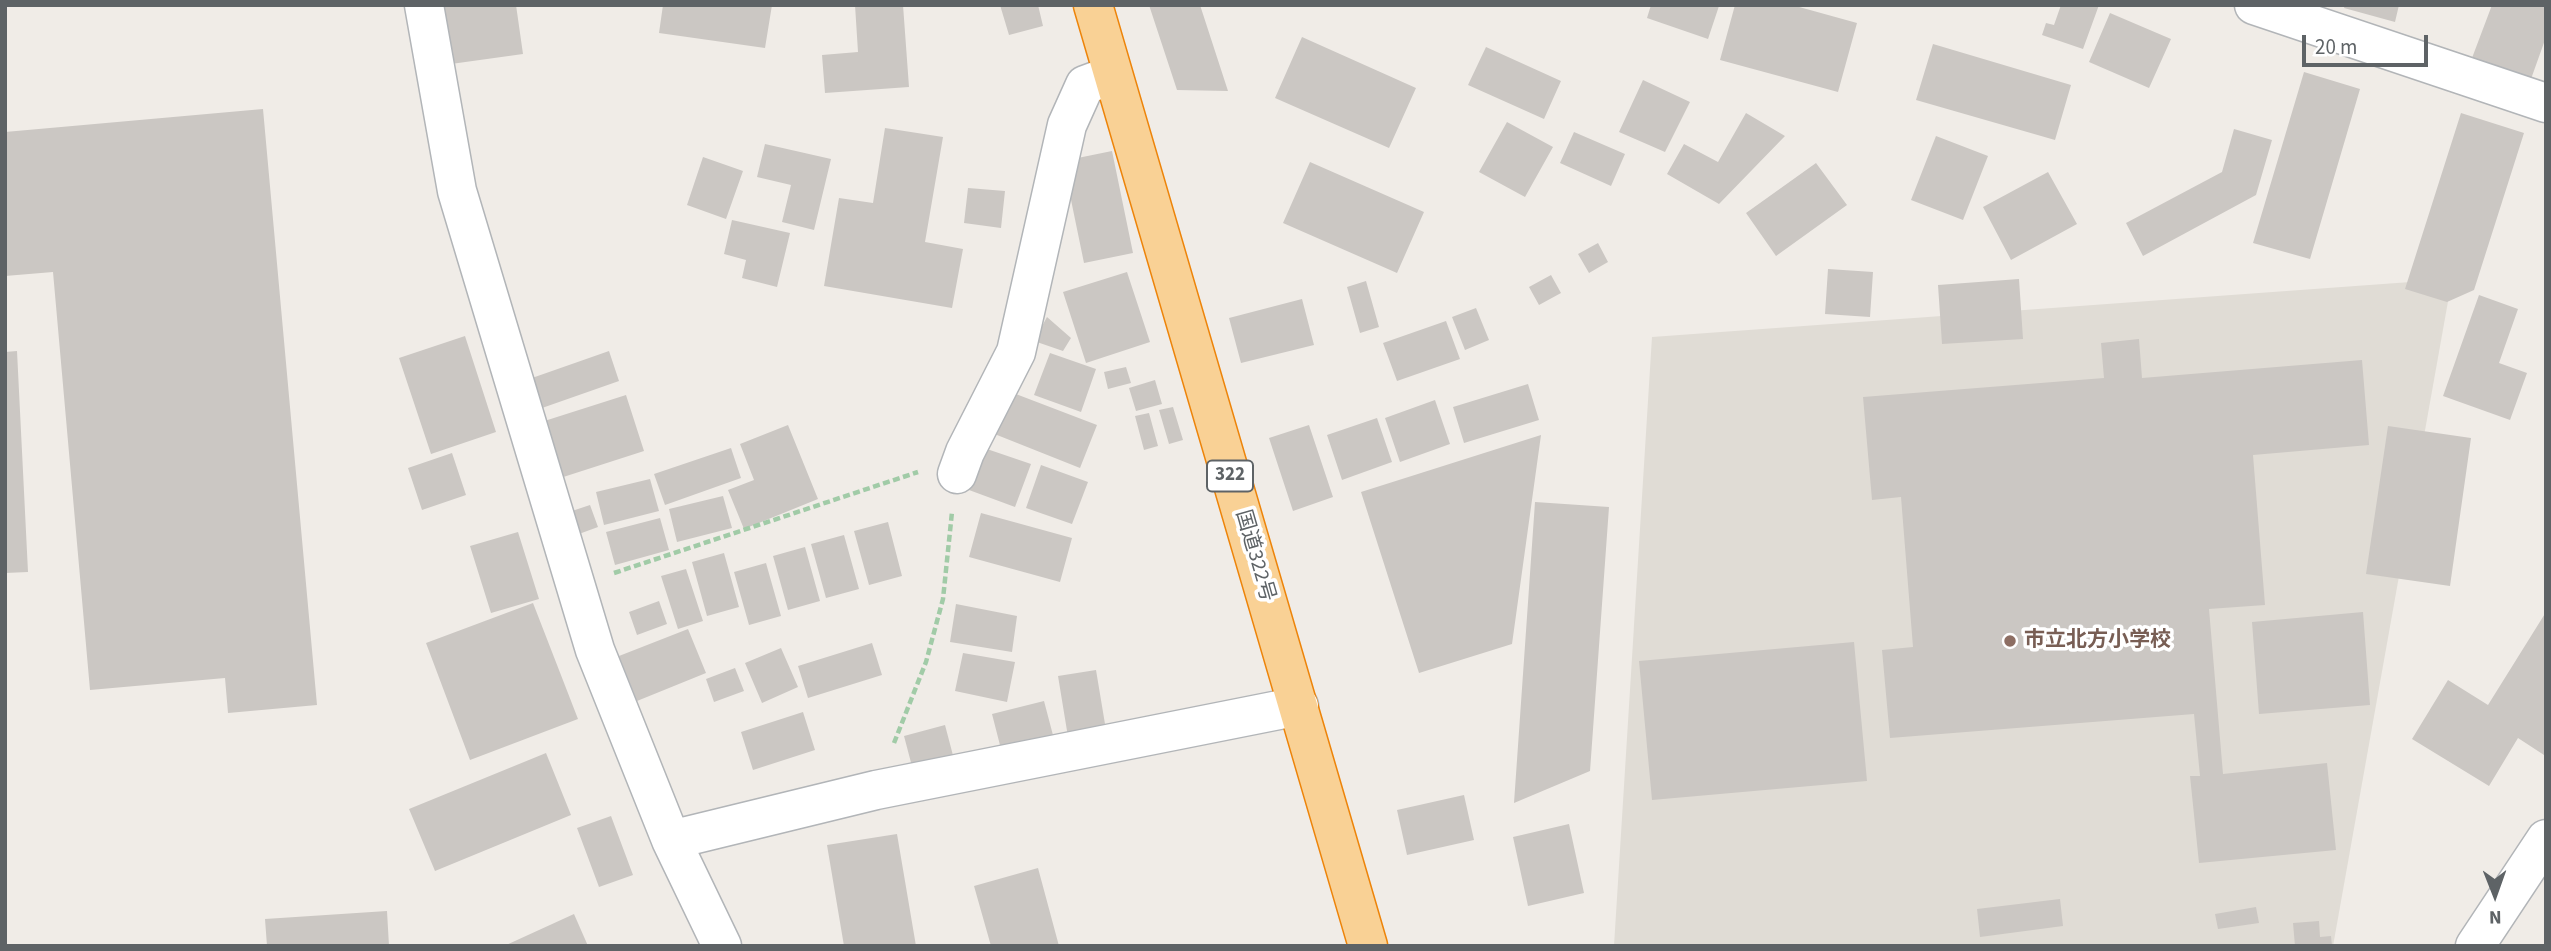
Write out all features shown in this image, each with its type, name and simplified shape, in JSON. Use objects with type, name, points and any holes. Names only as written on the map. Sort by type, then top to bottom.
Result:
[{"type":"highway","name":"国道322号","points":[[1093,5],[1368,946]]},
{"type":"street","points":[[424,5],[457,191],[594,650],[671,840],[722,946]]},
{"type":"street","points":[[2254,5],[2546,103]]},
{"type":"street","points":[[957,474],[1016,352],[1067,125],[1085,85],[1112,75]]},
{"type":"street","points":[[671,840],[876,790],[1299,706]]},
{"type":"street","points":[[2475,946],[2546,839]]},
{"type":"path","points":[[575,586],[933,467],[957,474],[943,599],[926,662],[876,790]]},
{"type":"shaded area","name":"市立北方小学校","points":[[2452,279],[2333,946],[1614,946],[1652,337]]},
{"type":"building","points":[[406,5],[516,5],[523,54],[415,69]]},
{"type":"building","points":[[663,5],[772,5],[765,48],[659,33]]},
{"type":"building","points":[[855,5],[903,5],[909,87],[825,93],[822,55],[858,52]]},
{"type":"building","points":[[1000,5],[1038,5],[1043,26],[1009,35]]},
{"type":"building","points":[[1149,5],[1200,5],[1228,91],[1177,90]]},
{"type":"building","points":[[1651,5],[1719,6],[1708,39],[1647,18]]},
{"type":"building","points":[[1735,5],[1792,5],[1857,23],[1838,92],[1720,60]]},
{"type":"building","points":[[2061,5],[2099,5],[2083,49],[2042,35],[2046,23],[2054,25]]},
{"type":"building","points":[[2345,5],[2399,5],[2395,22],[2344,8]]},
{"type":"building","points":[[2492,5],[2546,5],[2546,37],[2531,79],[2472,58]]},
{"type":"building","points":[[2110,13],[2171,39],[2149,88],[2089,62]]},
{"type":"building","points":[[1302,37],[1416,88],[1389,148],[1275,98]]},
{"type":"building","points":[[1933,44],[2071,85],[2055,140],[1916,100]]},
{"type":"building","points":[[1486,47],[1561,81],[1544,119],[1468,85]]},
{"type":"building","points":[[2304,72],[2360,89],[2310,259],[2253,243]]},
{"type":"building","points":[[1643,80],[1690,102],[1665,152],[1619,132]]},
{"type":"building","points":[[263,109],[317,705],[228,713],[225,678],[90,690],[53,272],[5,276],[5,132]]},
{"type":"building","points":[[1746,113],[1785,136],[1719,204],[1667,174],[1684,144],[1718,162]]},
{"type":"building","points":[[2461,113],[2524,133],[2474,290],[2447,302],[2405,289]]},
{"type":"building","points":[[1507,122],[1553,147],[1525,197],[1479,172]]},
{"type":"building","points":[[885,128],[943,137],[925,242],[963,249],[952,308],[824,286],[839,198],[873,203]]},
{"type":"building","points":[[2234,129],[2272,140],[2256,195],[2143,256],[2126,223],[2222,172]]},
{"type":"building","points":[[1574,132],[1625,154],[1611,186],[1560,163]]},
{"type":"building","points":[[1936,136],[1988,156],[1963,220],[1911,200]]},
{"type":"building","points":[[765,144],[831,159],[814,230],[782,222],[791,185],[757,177]]},
{"type":"building","points":[[1112,151],[1133,253],[1084,263],[1063,161]]},
{"type":"building","points":[[703,157],[743,171],[726,219],[687,205]]},
{"type":"building","points":[[1310,162],[1424,212],[1397,273],[1283,223]]},
{"type":"building","points":[[1816,163],[1847,205],[1776,256],[1746,213]]},
{"type":"building","points":[[2048,172],[2077,224],[2011,260],[1983,207]]},
{"type":"building","points":[[968,188],[1005,191],[1001,228],[964,223]]},
{"type":"building","points":[[732,220],[790,233],[777,287],[742,278],[746,260],[724,254]]},
{"type":"building","points":[[1598,243],[1608,262],[1589,273],[1578,254]]},
{"type":"building","points":[[1828,269],[1873,272],[1870,317],[1825,314]]},
{"type":"building","points":[[1127,272],[1150,342],[1086,363],[1063,292]]},
{"type":"building","points":[[1551,275],[1561,293],[1539,305],[1529,287]]},
{"type":"building","points":[[2019,279],[2023,339],[1942,344],[1938,285]]},
{"type":"building","points":[[1366,281],[1379,327],[1360,333],[1347,287]]},
{"type":"building","points":[[2479,295],[2518,309],[2499,363],[2527,373],[2510,420],[2443,396]]},
{"type":"building","points":[[1302,299],[1314,345],[1241,363],[1229,318]]},
{"type":"building","points":[[1476,308],[1489,340],[1465,350],[1452,317]]},
{"type":"building","points":[[1047,317],[1071,338],[1063,351],[1034,341]]},
{"type":"building","points":[[1446,321],[1460,359],[1397,381],[1383,343]]},
{"type":"building","points":[[465,336],[496,432],[431,454],[399,358]]},
{"type":"building","points":[[2139,339],[2142,378],[2362,360],[2369,445],[2253,455],[2265,605],[2209,609],[2223,774],[2327,763],[2336,850],[2199,863],[2190,776],[2200,776],[2194,714],[1890,738],[1882,650],[1913,647],[1901,497],[1872,500],[1863,397],[2104,378],[2101,343]]},
{"type":"building","points":[[17,351],[28,572],[5,573],[5,352]]},
{"type":"building","points":[[609,351],[619,381],[542,408],[532,378]]},
{"type":"building","points":[[1050,353],[1096,369],[1081,412],[1034,395]]},
{"type":"building","points":[[1126,367],[1131,383],[1108,389],[1104,372]]},
{"type":"building","points":[[1155,380],[1162,404],[1136,411],[1129,388]]},
{"type":"building","points":[[1528,384],[1539,420],[1464,443],[1453,407]]},
{"type":"building","points":[[1008,391],[1097,425],[1080,468],[992,433]]},
{"type":"building","points":[[626,395],[644,451],[554,480],[535,424]]},
{"type":"building","points":[[1435,400],[1450,444],[1400,462],[1385,418]]},
{"type":"building","points":[[1173,407],[1183,440],[1169,444],[1159,410]]},
{"type":"building","points":[[1149,413],[1158,446],[1144,450],[1135,416]]},
{"type":"building","points":[[1377,418],[1392,462],[1342,480],[1327,435]]},
{"type":"building","points":[[788,425],[818,499],[744,529],[728,490],[754,480],[740,444]]},
{"type":"building","points":[[1309,425],[1333,497],[1293,511],[1269,438]]},
{"type":"building","points":[[2388,426],[2471,438],[2450,586],[2366,574]]},
{"type":"building","points":[[1541,435],[1512,644],[1419,673],[1361,492]]},
{"type":"building","points":[[731,448],[741,478],[665,505],[654,474]]},
{"type":"building","points":[[984,448],[1031,464],[1015,507],[969,490]]},
{"type":"building","points":[[452,453],[466,495],[422,510],[408,468]]},
{"type":"building","points":[[1041,465],[1088,482],[1072,524],[1026,508]]},
{"type":"building","points":[[650,479],[659,511],[604,525],[596,492]]},
{"type":"building","points":[[723,496],[732,528],[677,542],[669,509]]},
{"type":"building","points":[[1535,502],[1609,507],[1590,771],[1514,803]]},
{"type":"building","points":[[590,505],[598,527],[568,538],[560,515]]},
{"type":"building","points":[[981,513],[1072,538],[1060,582],[969,557]]},
{"type":"building","points":[[660,518],[669,550],[615,565],[606,532]]},
{"type":"building","points":[[888,522],[902,576],[869,585],[854,531]]},
{"type":"building","points":[[518,532],[539,599],[491,613],[470,546]]},
{"type":"building","points":[[844,535],[859,589],[826,598],[811,544]]},
{"type":"building","points":[[805,547],[820,601],[788,610],[773,556]]},
{"type":"building","points":[[724,553],[739,607],[707,616],[692,562]]},
{"type":"building","points":[[766,563],[781,616],[749,625],[734,572]]},
{"type":"building","points":[[686,569],[703,621],[678,629],[661,576]]},
{"type":"building","points":[[659,601],[667,624],[637,635],[629,612]]},
{"type":"building","points":[[533,603],[578,719],[470,760],[426,643]]},
{"type":"building","points":[[956,604],[1017,616],[1012,652],[950,642]]},
{"type":"building","points":[[2363,612],[2370,705],[2259,714],[2252,622]]},
{"type":"building","points":[[2546,612],[2544,755],[2518,738],[2489,786],[2412,739],[2448,680],[2488,705]]},
{"type":"building","points":[[688,629],[706,673],[637,701],[619,656]]},
{"type":"building","points":[[1854,642],[1867,781],[1652,800],[1639,661]]},
{"type":"building","points":[[872,643],[882,675],[808,698],[798,666]]},
{"type":"building","points":[[781,648],[798,687],[762,703],[745,663]]},
{"type":"building","points":[[963,653],[1015,662],[1007,702],[955,691]]},
{"type":"building","points":[[735,668],[744,691],[714,702],[706,679]]},
{"type":"building","points":[[1096,670],[1107,736],[1069,743],[1058,676]]},
{"type":"building","points":[[1044,701],[1054,739],[1002,753],[992,714]]},
{"type":"building","points":[[803,712],[815,750],[753,770],[741,732]]},
{"type":"building","points":[[945,725],[955,763],[914,774],[904,736]]},
{"type":"building","points":[[546,753],[571,815],[435,871],[409,809]]},
{"type":"building","points":[[1464,795],[1474,840],[1407,855],[1397,810]]},
{"type":"building","points":[[611,816],[633,875],[599,887],[577,828]]},
{"type":"building","points":[[1569,824],[1584,893],[1528,906],[1513,837]]},
{"type":"building","points":[[897,834],[916,946],[844,946],[827,845]]},
{"type":"building","points":[[1038,868],[1059,946],[991,946],[974,886]]},
{"type":"building","points":[[2060,899],[2063,926],[1980,937],[1977,909]]},
{"type":"building","points":[[2256,907],[2259,923],[2218,929],[2215,914]]},
{"type":"building","points":[[387,911],[389,946],[267,946],[265,919]]},
{"type":"building","points":[[574,914],[588,946],[504,946]]},
{"type":"building","points":[[2319,921],[2320,937],[2331,936],[2332,946],[2295,946],[2293,923]]},
{"type":"place","name":"市立北方小学校","points":[[2010,641]]}]
